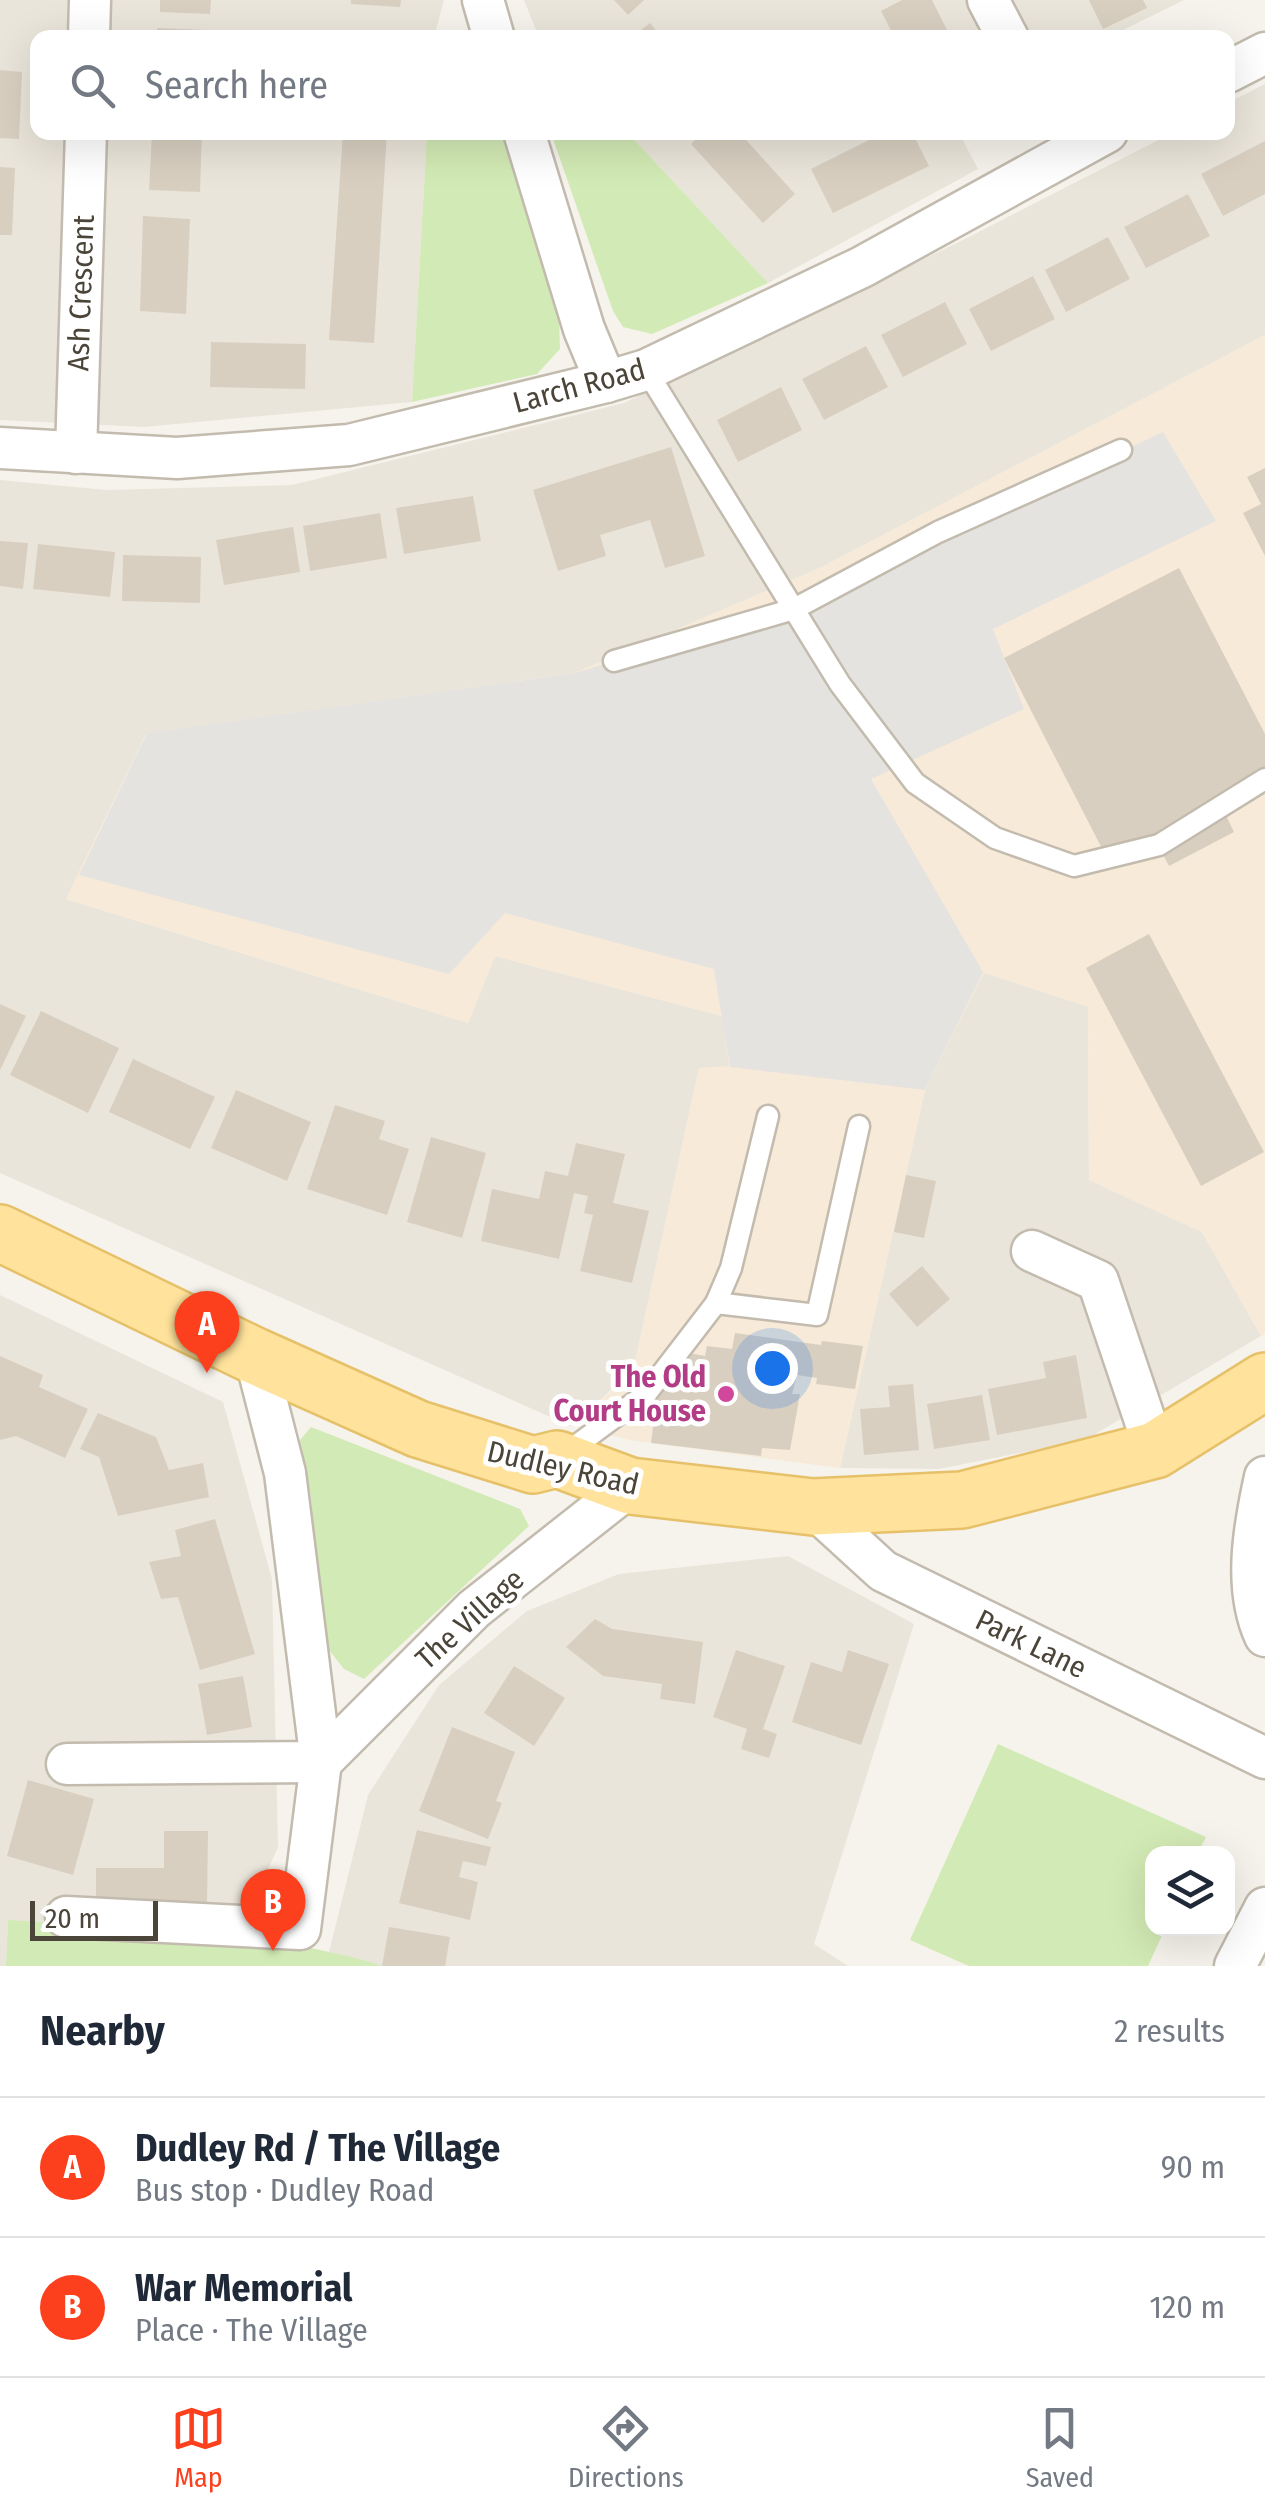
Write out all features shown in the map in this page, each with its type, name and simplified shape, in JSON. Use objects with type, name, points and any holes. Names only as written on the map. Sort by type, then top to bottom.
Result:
[{"type":"main road","name":"Dudley Road","points":[[0,1234],[255,1356],[418,1428],[533,1465],[557,1460],[630,1486],[812,1508],[962,1500],[1155,1450],[1265,1382]]},
{"type":"street","points":[[89,30],[90,0]]},
{"type":"street","points":[[483,0],[492,30]]},
{"type":"street","points":[[988,0],[1004,30]]},
{"type":"street","points":[[1235,68],[1265,53]]},
{"type":"street","name":"Ash Crescent","points":[[76,453],[86,140]]},
{"type":"street","points":[[526,140],[584,329],[606,382]]},
{"type":"street","name":"Larch Road","points":[[0,448],[177,458],[349,445],[606,382],[646,370],[862,267],[1061,143]]},
{"type":"street","points":[[1032,1251],[1098,1281],[1155,1450]]},
{"type":"street","points":[[66,1918],[300,1929],[321,1762],[285,1474],[255,1356]]},
{"type":"street","points":[[1265,1477],[1253,1529],[1255,1615],[1265,1636]]},
{"type":"street","name":"The Village","points":[[321,1762],[474,1609],[630,1486]]},
{"type":"street","name":"Park Lane","points":[[812,1508],[883,1571],[1265,1758]]},
{"type":"street","points":[[66,1764],[321,1762]]},
{"type":"street","points":[[1235,1966],[1265,1908]]},
{"type":"lane","points":[[646,370],[840,684],[916,783],[996,838],[1074,866],[1159,845],[1265,779]]},
{"type":"lane","points":[[614,660],[794,609],[938,532],[1122,450]]},
{"type":"lane","points":[[557,1460],[646,1394],[716,1303],[731,1268],[768,1116]]},
{"type":"lane","points":[[716,1303],[817,1315],[859,1126]]},
{"type":"shaded area","points":[[0,0],[444,0],[436,30],[30,30],[30,140],[427,140],[412,402],[144,427],[0,420]]},
{"type":"shaded area","points":[[524,0],[1184,0],[1123,30],[536,30]]},
{"type":"shaded area","points":[[1265,84],[1265,335],[820,568],[575,673],[146,734],[66,899],[468,1023],[495,956],[722,1016],[730,1067],[699,1068],[634,1367],[573,1427],[0,1173],[0,480],[107,490],[292,485],[624,403],[963,240],[1158,140],[1235,140],[1235,99]]},
{"type":"shaded area","points":[[635,140],[963,140],[978,169],[768,283]]},
{"type":"shaded area","points":[[1265,335],[1265,1333],[1261,1336],[1202,1232],[1089,1180],[1088,1007],[984,973],[925,1090],[840,1468],[629,1440],[577,1426],[634,1367],[699,1068],[729,1066],[722,1016],[495,956],[468,1023],[66,899],[147,733],[575,673],[820,568]]},
{"type":"shaded area","points":[[1163,432],[1216,521],[993,629],[1024,709],[871,779],[983,972],[925,1090],[730,1067],[714,969],[505,913],[449,974],[79,875],[147,733],[575,673],[801,604]]},
{"type":"shaded area","points":[[983,972],[1088,1006],[1089,1180],[1202,1232],[1261,1336],[1085,1440],[939,1469],[840,1468],[925,1090]]},
{"type":"shaded area","points":[[0,1295],[223,1402],[272,1579],[278,1847],[238,1936],[8,1921],[6,1966],[0,1966]]},
{"type":"shaded area","points":[[788,1556],[914,1624],[814,1944],[848,1966],[377,1966],[329,1952],[368,1795],[439,1685],[527,1611],[619,1574]]},
{"type":"green space","points":[[427,140],[503,140],[559,316],[560,349],[537,374],[412,402]]},
{"type":"green space","points":[[553,140],[635,140],[768,283],[652,334],[623,327],[613,311]]},
{"type":"green space","points":[[311,1427],[520,1509],[529,1526],[364,1679],[344,1669],[321,1640],[311,1497],[300,1440]]},
{"type":"green space","points":[[998,1744],[1206,1837],[1202,1846],[1145,1846],[1145,1936],[1162,1936],[1148,1966],[969,1966],[910,1940]]},
{"type":"green space","points":[[8,1920],[244,1938],[291,1944],[383,1966],[6,1966]]},
{"type":"building","points":[[160,0],[211,0],[210,14],[160,12]]},
{"type":"building","points":[[351,0],[401,0],[400,7],[351,4]]},
{"type":"building","points":[[614,0],[644,0],[628,15]]},
{"type":"building","points":[[902,0],[932,0],[947,30],[891,30],[881,11]]},
{"type":"building","points":[[1089,0],[1143,0],[1147,8],[1103,29]]},
{"type":"building","points":[[0,70],[22,72],[19,139],[0,138]]},
{"type":"building","points":[[152,140],[202,140],[200,192],[149,190]]},
{"type":"building","points":[[342,140],[387,140],[374,343],[329,340]]},
{"type":"building","points":[[695,140],[746,140],[795,194],[763,223],[691,144]]},
{"type":"building","points":[[869,140],[916,140],[929,166],[833,213],[811,169]]},
{"type":"building","points":[[1265,141],[1265,194],[1223,216],[1201,174]]},
{"type":"building","points":[[0,167],[15,168],[12,235],[0,235]]},
{"type":"building","points":[[1188,194],[1210,236],[1146,268],[1124,227]]},
{"type":"building","points":[[143,216],[190,219],[186,314],[140,311]]},
{"type":"building","points":[[1108,237],[1130,279],[1066,312],[1045,270]]},
{"type":"building","points":[[1033,276],[1055,319],[991,351],[969,309]]},
{"type":"building","points":[[945,302],[967,344],[903,377],[881,335]]},
{"type":"building","points":[[211,342],[306,344],[305,389],[210,387]]},
{"type":"building","points":[[866,346],[888,387],[824,420],[802,379]]},
{"type":"building","points":[[781,387],[802,430],[738,462],[717,420]]},
{"type":"building","points":[[671,447],[705,556],[665,568],[650,520],[600,535],[606,556],[558,571],[533,490]]},
{"type":"building","points":[[1265,468],[1265,556],[1243,513],[1261,504],[1247,477]]},
{"type":"building","points":[[473,496],[481,541],[404,554],[396,508]]},
{"type":"building","points":[[380,513],[387,558],[310,571],[303,526]]},
{"type":"building","points":[[293,527],[300,572],[224,585],[216,540]]},
{"type":"building","points":[[0,541],[28,543],[23,589],[0,586]]},
{"type":"building","points":[[38,544],[115,552],[110,597],[33,589]]},
{"type":"building","points":[[123,555],[201,557],[200,603],[122,601]]},
{"type":"building","points":[[1179,568],[1265,734],[1265,785],[1222,807],[1234,832],[1169,866],[1156,841],[1110,864],[1004,658]]},
{"type":"building","points":[[1149,934],[1264,1152],[1201,1186],[1086,968]]},
{"type":"building","points":[[0,1004],[26,1016],[0,1070]]},
{"type":"building","points":[[41,1011],[119,1048],[88,1113],[10,1075]]},
{"type":"building","points":[[133,1059],[215,1097],[190,1149],[109,1112]]},
{"type":"building","points":[[236,1090],[311,1122],[287,1181],[211,1148]]},
{"type":"building","points":[[335,1105],[385,1121],[379,1139],[409,1149],[387,1215],[307,1189]]},
{"type":"building","points":[[431,1137],[486,1153],[462,1238],[407,1222]]},
{"type":"building","points":[[576,1143],[625,1154],[613,1203],[649,1211],[632,1283],[580,1271],[593,1215],[584,1213],[588,1196],[574,1193],[559,1259],[481,1241],[492,1189],[539,1199],[545,1171],[568,1176]]},
{"type":"building","points":[[906,1175],[936,1181],[924,1238],[894,1232]]},
{"type":"building","points":[[922,1266],[950,1299],[917,1327],[889,1294]]},
{"type":"building","name":"The Old Court House","points":[[735,1333],[821,1345],[822,1341],[863,1346],[855,1389],[816,1384],[817,1378],[797,1375],[792,1394],[800,1394],[790,1450],[762,1448],[761,1456],[651,1443],[659,1379],[684,1382],[689,1353],[705,1356],[707,1346],[732,1349]]},
{"type":"building","points":[[1076,1355],[1087,1418],[997,1435],[988,1389],[1046,1378],[1043,1362]]},
{"type":"building","points":[[0,1356],[43,1375],[39,1387],[88,1409],[65,1458],[16,1436],[0,1440]]},
{"type":"building","points":[[913,1384],[919,1450],[864,1455],[860,1409],[890,1407],[888,1386]]},
{"type":"building","points":[[982,1395],[990,1440],[934,1449],[927,1404]]},
{"type":"building","points":[[98,1413],[156,1437],[169,1470],[203,1463],[209,1497],[118,1516],[99,1457],[80,1449]]},
{"type":"building","points":[[215,1519],[255,1654],[200,1670],[178,1597],[161,1599],[149,1562],[181,1556],[175,1530]]},
{"type":"building","points":[[595,1619],[612,1629],[703,1642],[695,1704],[660,1699],[662,1684],[603,1676],[566,1647]]},
{"type":"building","points":[[736,1650],[785,1666],[763,1729],[777,1734],[769,1758],[741,1749],[747,1729],[713,1717]]},
{"type":"building","points":[[848,1650],[889,1664],[861,1745],[792,1722],[811,1662],[842,1672]]},
{"type":"building","points":[[514,1666],[565,1698],[534,1746],[484,1713]]},
{"type":"building","points":[[243,1676],[252,1727],[207,1735],[198,1684]]},
{"type":"building","points":[[452,1727],[515,1752],[496,1801],[502,1803],[488,1839],[419,1811]]},
{"type":"building","points":[[28,1780],[94,1799],[73,1875],[7,1856]]},
{"type":"building","points":[[417,1830],[491,1847],[486,1866],[463,1861],[459,1877],[478,1882],[470,1920],[399,1903]]},
{"type":"building","points":[[164,1831],[208,1831],[207,1907],[96,1907],[96,1868],[164,1868]]},
{"type":"building","points":[[389,1927],[450,1937],[445,1966],[382,1966]]},
{"type":"place","name":"Dudley Rd / The Village","points":[[207,1373]]},
{"type":"place","name":"The Old Court House","points":[[726,1394]]},
{"type":"place","name":"War Memorial","points":[[273,1951]]}]
